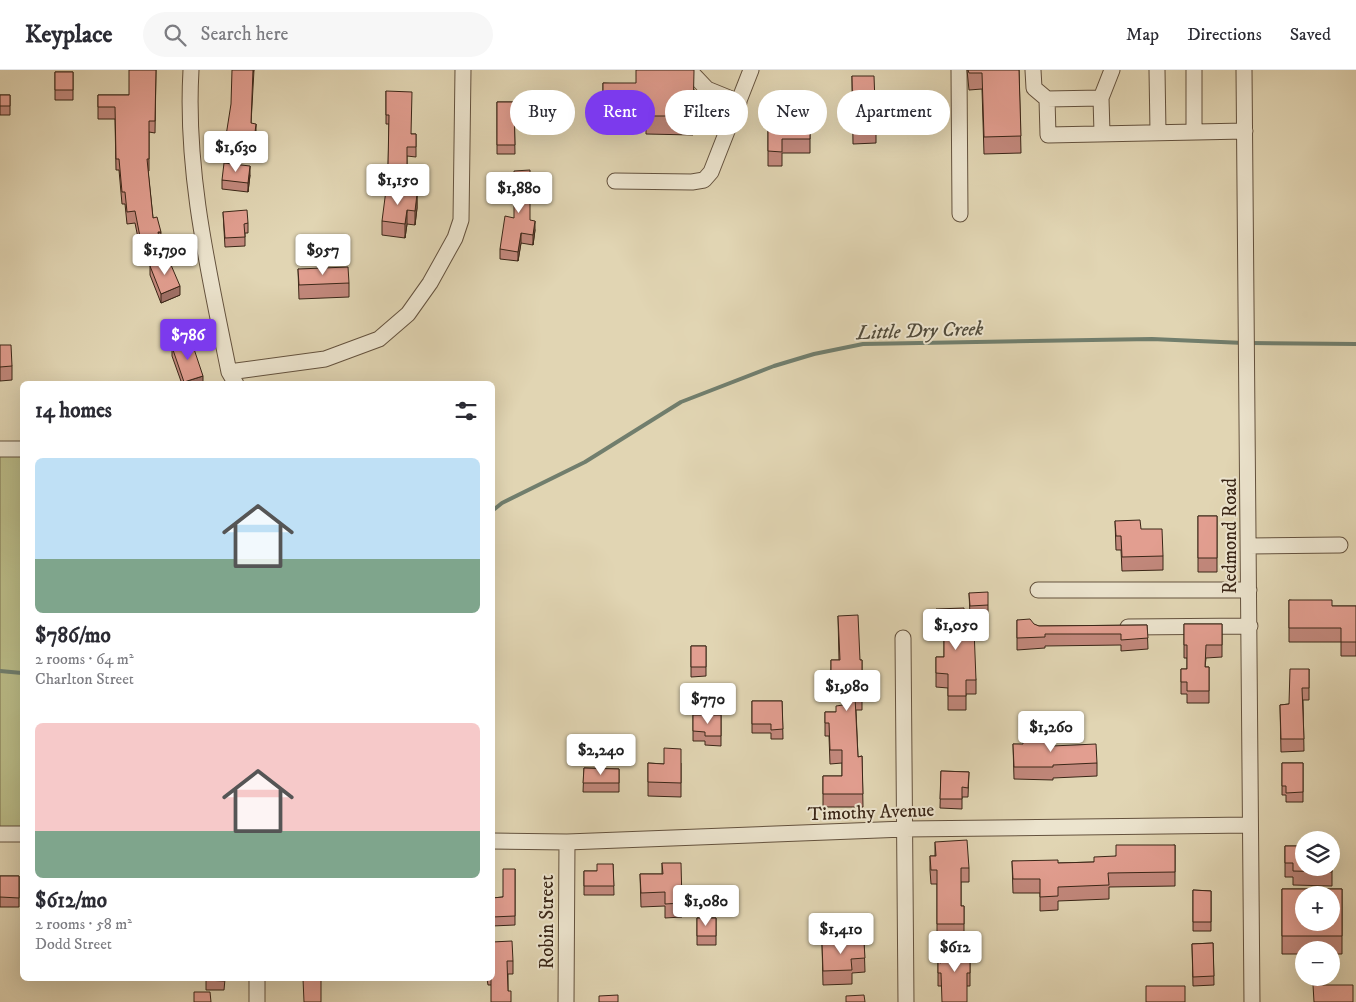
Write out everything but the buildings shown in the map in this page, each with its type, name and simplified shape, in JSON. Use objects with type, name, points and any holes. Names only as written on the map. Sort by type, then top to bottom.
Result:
[{"type":"street","points":[[192,70],[191,122],[200,224],[232,378],[325,359],[379,339],[408,314],[447,253],[461,220],[463,70]]},
{"type":"street","points":[[689,70],[707,90]]},
{"type":"street","points":[[744,90],[751,70]]},
{"type":"street","points":[[958,70],[960,214]]},
{"type":"street","points":[[1034,70],[1034,88],[1047,99],[1101,98]]},
{"type":"street","points":[[1102,133],[1101,98],[1112,70]]},
{"type":"street","points":[[1157,70],[1158,132]]},
{"type":"street","points":[[1194,70],[1194,132]]},
{"type":"street","name":"Redmond Road","points":[[1244,70],[1250,590],[1252,1002]]},
{"type":"street","points":[[1047,99],[1048,134],[1245,131]]},
{"type":"street","points":[[615,182],[692,182],[704,180],[711,172],[726,135]]},
{"type":"street","points":[[0,449],[20,449]]},
{"type":"street","points":[[1249,546],[1340,545]]},
{"type":"street","points":[[1038,590],[1250,590]]},
{"type":"street","points":[[1115,627],[1250,626]]},
{"type":"street","points":[[903,638],[906,1002]]},
{"type":"street","name":"Timothy Avenue","points":[[495,841],[567,842],[905,829],[1250,825]]},
{"type":"street","points":[[0,834],[20,834]]},
{"type":"street","name":"Robin Street","points":[[566,1002],[567,842]]},
{"type":"street","points":[[257,1002],[258,981]]},
{"type":"green space","points":[[0,449],[20,449],[20,834],[0,834]]},
{"type":"waterway","name":"Little Dry Creek","points":[[495,509],[502,503],[585,462],[681,402],[774,366],[814,354],[863,344],[1152,339],[1244,343]]},
{"type":"waterway","name":"Little Dry Creek","points":[[1251,343],[1356,344]]},
{"type":"waterway","name":"Little Dry Creek","points":[[0,671],[20,673]]}]
